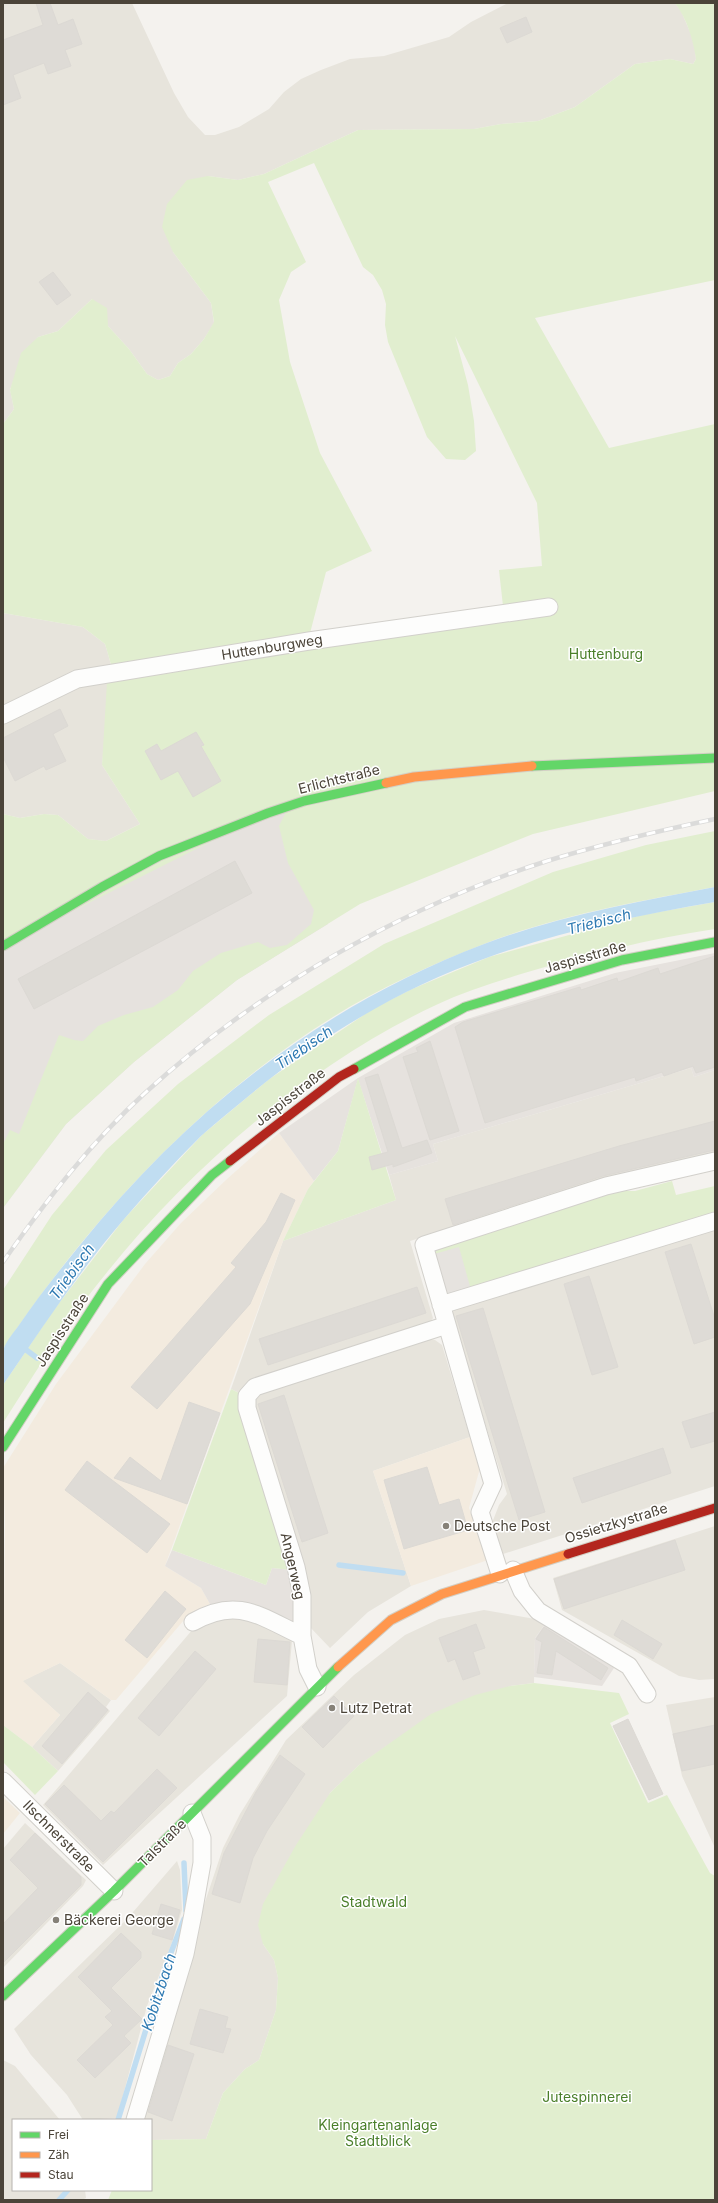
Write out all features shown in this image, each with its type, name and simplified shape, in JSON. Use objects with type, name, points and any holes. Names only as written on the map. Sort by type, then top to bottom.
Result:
[{"type":"street","name":"Huttenburgweg","points":[[3,715],[77,679],[309,641],[549,607]]},
{"type":"street","name":"Erlichtstraße","points":[[3,946],[102,887],[159,856],[268,813],[304,802],[414,777],[546,765],[715,758]]},
{"type":"street","name":"Jaspisstraße","points":[[3,1447],[108,1284],[212,1175],[339,1077],[465,1007],[622,960],[715,942]]},
{"type":"street","points":[[647,1694],[629,1666],[538,1611],[507,1572],[480,1512],[493,1484],[424,1245],[606,1186],[715,1161]]},
{"type":"street","points":[[441,1305],[715,1221]]},
{"type":"street","name":"Angerweg","points":[[302,1636],[302,1596],[296,1567],[247,1408],[247,1396],[255,1387],[447,1325]]},
{"type":"street","name":"Ossietzkystraße","points":[[412,1607],[442,1594],[507,1572],[715,1508]]},
{"type":"street","name":"Talstraße","points":[[3,1996],[114,1891],[317,1687],[370,1636],[391,1620],[412,1607]]},
{"type":"street","points":[[193,1622],[206,1614],[236,1608],[254,1614],[302,1636],[308,1669],[317,1687]]},
{"type":"street","name":"Ilschnerstraße","points":[[3,1780],[114,1891]]},
{"type":"street","points":[[135,2119],[185,1954],[194,1914],[202,1863],[202,1838],[192,1812]]},
{"type":"shaded area","points":[[3,3],[132,3],[174,93],[188,117],[205,135],[215,135],[239,127],[269,109],[284,92],[301,79],[321,70],[350,59],[384,56],[449,37],[471,22],[508,3],[675,3],[681,11],[694,41],[696,59],[693,64],[670,59],[635,64],[575,107],[538,121],[501,124],[474,129],[358,130],[264,174],[238,180],[208,176],[173,252],[211,303],[214,323],[204,339],[191,354],[178,363],[170,376],[158,380],[147,374],[129,349],[108,326],[92,299],[58,331],[38,337],[10,389],[14,409],[3,424]]},
{"type":"shaded area","points":[[3,613],[83,627],[105,644],[112,668],[102,765],[140,824],[106,841],[88,839],[58,815],[44,814],[20,818],[3,814]]},
{"type":"shaded area","points":[[288,807],[328,924],[237,980],[134,1062],[66,1124],[3,1208],[3,946],[102,887]]},
{"type":"shaded area","points":[[715,953],[715,1070],[694,1077],[691,1068],[433,1144],[438,1161],[389,1175],[358,1079],[338,1151],[314,1181],[279,1133],[358,1078],[454,1023],[615,973]]},
{"type":"shaded area","points":[[691,1068],[694,1077],[715,1070],[715,1153],[612,1179],[410,1241],[433,1318],[428,1325],[249,1381],[239,1393],[231,1389],[283,1241],[396,1200],[389,1175],[438,1161],[433,1144]]},
{"type":"shaded area","points":[[279,1133],[314,1181],[308,1189],[283,1241],[165,1566],[201,1588],[210,1604],[196,1610],[184,1620],[116,1700],[111,1700],[60,1663],[23,1681],[60,1715],[32,1747],[3,1725],[5,1524],[3,1468],[56,1384],[145,1264],[181,1223],[227,1179]]},
{"type":"shaded area","points":[[715,1229],[715,1486],[503,1554],[492,1523],[499,1505],[507,1494],[450,1310]]},
{"type":"shaded area","points":[[459,1247],[471,1290],[439,1299],[427,1256]]},
{"type":"shaded area","points":[[430,1339],[435,1340],[442,1345],[470,1437],[373,1471],[411,1586],[368,1612],[330,1648],[309,1626],[252,1405],[253,1396]]},
{"type":"shaded area","points":[[470,1437],[480,1468],[469,1508],[488,1560],[411,1586],[373,1471]]},
{"type":"shaded area","points":[[715,1526],[715,1679],[699,1680],[679,1676],[562,1610],[553,1578]]},
{"type":"shaded area","points":[[172,1550],[266,1585],[272,1568],[292,1570],[299,1608],[293,1626],[234,1603],[210,1604],[201,1588],[165,1566]]},
{"type":"shaded area","points":[[484,1610],[535,1619],[545,1624],[535,1638],[534,1683],[510,1686],[394,1741],[359,1765],[330,1793],[263,1944],[274,1960],[278,1978],[276,2010],[259,2060],[245,2069],[223,2093],[206,2139],[152,2140],[152,2119],[138,2119],[190,1947],[223,1848],[240,1814],[286,1740],[354,1675],[405,1635],[439,1619]]},
{"type":"shaded area","points":[[238,1614],[286,1632],[292,1641],[287,1696],[103,1865],[43,1805],[193,1629]]},
{"type":"shaded area","points":[[545,1624],[614,1668],[602,1686],[534,1677],[535,1638]]},
{"type":"shaded area","points":[[60,1663],[111,1700],[106,1707],[110,1711],[58,1771],[32,1747],[60,1715],[22,1681]]},
{"type":"shaded area","points":[[715,1697],[715,1848],[682,1776],[666,1705]]},
{"type":"shaded area","points":[[3,1797],[20,1813],[3,1834]]},
{"type":"shaded area","points":[[25,1823],[86,1880],[83,1886],[3,1968],[3,1849]]},
{"type":"shaded area","points":[[177,1861],[180,1870],[182,1910],[173,1940],[147,2006],[117,2118],[82,2119],[67,2095],[31,2055],[14,2029],[127,1919]]},
{"type":"shaded area","points":[[3,2060],[15,2066],[59,2119],[12,2119],[12,2191],[85,2191],[86,2198],[82,2200],[3,2200]]},
{"type":"green space","name":"Huttenburg","points":[[675,3],[715,3],[715,280],[535,318],[609,448],[715,424],[715,791],[533,834],[360,904],[237,980],[134,1062],[66,1124],[3,1208],[3,1144],[10,1130],[19,1134],[59,1035],[74,1040],[83,1041],[98,1026],[124,1015],[153,1007],[178,990],[193,971],[221,953],[258,942],[270,948],[287,945],[311,924],[314,910],[288,863],[279,826],[288,808],[268,813],[3,946],[3,814],[20,818],[44,814],[58,815],[88,839],[106,841],[140,824],[102,765],[107,682],[112,668],[105,644],[83,627],[3,613],[3,424],[14,409],[10,390],[21,353],[38,337],[58,331],[92,299],[107,308],[108,326],[129,349],[147,374],[158,380],[170,376],[178,363],[191,354],[204,339],[214,322],[211,303],[173,252],[162,227],[167,204],[187,180],[208,176],[238,180],[264,174],[358,130],[474,129],[501,124],[538,121],[575,107],[635,64],[670,59],[693,64],[696,59],[693,44],[686,22]],"holes":[[[314,163],[363,267],[373,275],[382,290],[386,304],[385,325],[388,342],[427,437],[446,459],[465,460],[476,451],[474,421],[468,385],[455,336],[537,503],[542,566],[499,570],[503,606],[309,637],[326,572],[372,551],[320,453],[290,362],[279,300],[291,272],[306,262],[268,182]]]},
{"type":"green space","points":[[715,831],[715,887],[569,917],[511,934],[484,944],[426,968],[369,996],[333,1017],[285,1049],[238,1085],[151,1165],[110,1209],[72,1255],[36,1302],[3,1349],[3,1290],[52,1215],[106,1150],[178,1084],[269,1015],[384,944],[553,872],[646,845]]},
{"type":"green space","points":[[715,902],[715,929],[641,943],[569,960],[467,992],[446,1000],[390,1029],[345,1056],[300,1086],[217,1155],[178,1192],[142,1231],[80,1307],[53,1345],[3,1423],[3,1385],[53,1311],[124,1219],[202,1135],[268,1080],[374,1008],[412,989],[489,957],[642,915]]},
{"type":"green space","points":[[358,1078],[396,1200],[283,1241],[308,1189],[338,1151]]},
{"type":"green space","points":[[672,1181],[676,1195],[715,1186],[715,1217],[472,1292],[434,1254],[434,1250],[616,1191],[635,1191]]},
{"type":"green space","points":[[231,1389],[239,1393],[238,1400],[292,1570],[272,1568],[266,1585],[172,1550]]},
{"type":"green space","points":[[534,1683],[619,1693],[629,1714],[610,1723],[648,1803],[667,1795],[710,1873],[715,1876],[715,2200],[108,2200],[112,2191],[152,2191],[152,2140],[206,2139],[223,2093],[245,2069],[259,2060],[276,2010],[278,1978],[274,1960],[263,1944],[258,1925],[263,1904],[296,1845],[330,1793],[359,1765],[431,1714],[475,1695],[510,1686]]},
{"type":"green space","points":[[3,1725],[32,1747],[58,1771],[35,1795],[3,1762]]},
{"type":"water","name":"Triebisch","points":[[715,887],[715,902],[629,918],[544,939],[455,970],[389,1001],[357,1019],[296,1059],[201,1136],[143,1197],[92,1258],[3,1385],[2,1356],[9,1339],[56,1274],[122,1196],[166,1150],[213,1107],[262,1067],[313,1031],[367,998],[424,969],[484,944],[540,925],[627,904]]},
{"type":"building","points":[[36,3],[50,3],[58,25],[73,19],[82,44],[65,50],[71,66],[48,74],[44,63],[13,75],[21,98],[3,105],[3,40],[43,25]]},
{"type":"building","points":[[526,17],[532,32],[507,43],[500,28]]},
{"type":"building","points":[[53,272],[71,295],[57,305],[39,282]]},
{"type":"building","points":[[60,709],[68,726],[53,734],[66,761],[46,770],[44,766],[15,781],[3,757],[3,738]]},
{"type":"building","points":[[196,732],[204,745],[201,746],[221,781],[193,797],[178,771],[161,780],[145,751],[157,744],[161,751]]},
{"type":"building","points":[[235,861],[252,893],[34,1009],[18,979]]},
{"type":"building","points":[[715,956],[715,1067],[696,1073],[693,1066],[664,1076],[662,1072],[636,1081],[635,1077],[485,1123],[455,1027],[463,1022],[580,987],[581,990],[617,978],[618,982],[658,968],[660,974]]},
{"type":"building","points":[[430,1041],[459,1131],[430,1140],[403,1057],[418,1052],[416,1048]]},
{"type":"building","points":[[378,1074],[402,1148],[427,1140],[432,1153],[393,1167],[393,1164],[372,1170],[369,1157],[388,1152],[365,1078]]},
{"type":"building","points":[[715,1121],[715,1150],[603,1176],[453,1225],[445,1199],[619,1146]]},
{"type":"building","points":[[281,1193],[295,1200],[250,1304],[157,1409],[131,1387],[236,1267],[231,1263],[266,1222]]},
{"type":"building","points":[[691,1244],[715,1319],[715,1337],[694,1344],[665,1252]]},
{"type":"building","points":[[589,1276],[618,1367],[592,1375],[564,1284]]},
{"type":"building","points":[[417,1287],[426,1313],[268,1365],[259,1339]]},
{"type":"building","points":[[483,1308],[545,1512],[519,1520],[456,1316]]},
{"type":"building","points":[[284,1395],[328,1533],[302,1542],[258,1404]]},
{"type":"building","points":[[189,1402],[220,1413],[187,1504],[114,1478],[130,1457],[161,1481]]},
{"type":"building","points":[[715,1412],[715,1441],[691,1448],[682,1422]]},
{"type":"building","points":[[663,1448],[671,1473],[582,1503],[573,1478]]},
{"type":"building","points":[[87,1461],[170,1524],[147,1553],[65,1490]]},
{"type":"building","points":[[427,1467],[439,1505],[459,1499],[468,1530],[404,1549],[384,1480]]},
{"type":"building","points":[[675,1540],[685,1570],[564,1609],[554,1579]]},
{"type":"building","points":[[165,1591],[186,1609],[147,1658],[125,1640]]},
{"type":"building","points":[[622,1620],[662,1644],[653,1659],[614,1635]]},
{"type":"building","points":[[476,1624],[485,1648],[473,1652],[480,1674],[463,1680],[455,1659],[448,1662],[439,1638]]},
{"type":"building","points":[[544,1627],[608,1668],[601,1680],[556,1651],[552,1675],[537,1673],[542,1642],[536,1639]]},
{"type":"building","points":[[258,1639],[290,1642],[287,1685],[254,1682]]},
{"type":"building","points":[[195,1651],[216,1669],[159,1736],[138,1718]]},
{"type":"building","points":[[88,1692],[108,1710],[62,1764],[42,1746]]},
{"type":"building","points":[[334,1696],[354,1716],[323,1748],[302,1727]]},
{"type":"building","points":[[628,1719],[663,1794],[649,1800],[613,1726]]},
{"type":"building","points":[[715,1725],[715,1764],[682,1771],[673,1734]]},
{"type":"building","points":[[280,1755],[305,1774],[267,1831],[253,1858],[240,1903],[212,1894],[224,1853],[256,1792]]},
{"type":"building","points":[[157,1769],[177,1788],[103,1862],[45,1804],[64,1785],[101,1821],[111,1811],[114,1813]]},
{"type":"building","points":[[35,1833],[81,1877],[81,1885],[3,1963],[3,1924],[38,1888],[10,1860]]},
{"type":"building","points":[[161,1904],[180,1910],[172,1940],[152,1934]]},
{"type":"building","points":[[121,1933],[141,1952],[141,1958],[111,1988],[142,2019],[124,2036],[131,2043],[95,2078],[77,2060],[113,2025],[105,2017],[112,2011],[78,1977]]},
{"type":"building","points":[[200,2009],[228,2017],[225,2028],[231,2029],[223,2053],[190,2044]]},
{"type":"building","points":[[168,2045],[194,2054],[172,2121],[148,2112]]},
{"type":"waterway","name":"Kobitzbach","points":[[21,1346],[37,1358]]},
{"type":"waterway","points":[[339,1565],[403,1573]]},
{"type":"waterway","name":"Kobitzbach","points":[[184,1863],[186,1911]]},
{"type":"waterway","name":"Kobitzbach","points":[[118,2119],[165,1968],[184,1919]]},
{"type":"waterway","name":"Kobitzbach","points":[[59,2200],[67,2191]]},
{"type":"railway","points":[[3,1262],[52,1195],[87,1152],[125,1112],[189,1055],[235,1019],[284,986],[385,928],[438,902],[492,880],[588,849],[715,819]]},
{"type":"traffic: fast","points":[[532,766],[715,758]]},
{"type":"traffic: fast","points":[[3,946],[102,887],[159,856],[268,813],[304,801],[386,783]]},
{"type":"traffic: fast","points":[[354,1069],[465,1007],[622,960],[715,942]]},
{"type":"traffic: fast","points":[[3,1447],[108,1284],[212,1175],[230,1161]]},
{"type":"traffic: fast","points":[[3,1996],[114,1891],[338,1667]]},
{"type":"traffic: slow","points":[[386,783],[414,777],[532,766]]},
{"type":"traffic: slow","points":[[338,1667],[391,1620],[442,1594],[568,1554]]},
{"type":"traffic: jam","points":[[230,1161],[339,1077],[354,1069]]},
{"type":"traffic: jam","points":[[568,1554],[715,1508]]},
{"type":"place","name":"Deutsche Post","points":[[446,1526]]},
{"type":"place","name":"Lutz Petrat","points":[[332,1708]]},
{"type":"place","name":"Bäckerei George","points":[[56,1920]]},
{"type":"park label","name":"Stadtwald","points":[[374,1902]]},
{"type":"park label","name":"Jutespinnerei","points":[[587,2097]]},
{"type":"park label","name":"Kleingartenanlage Stadtblick","points":[[378,2134]]}]
